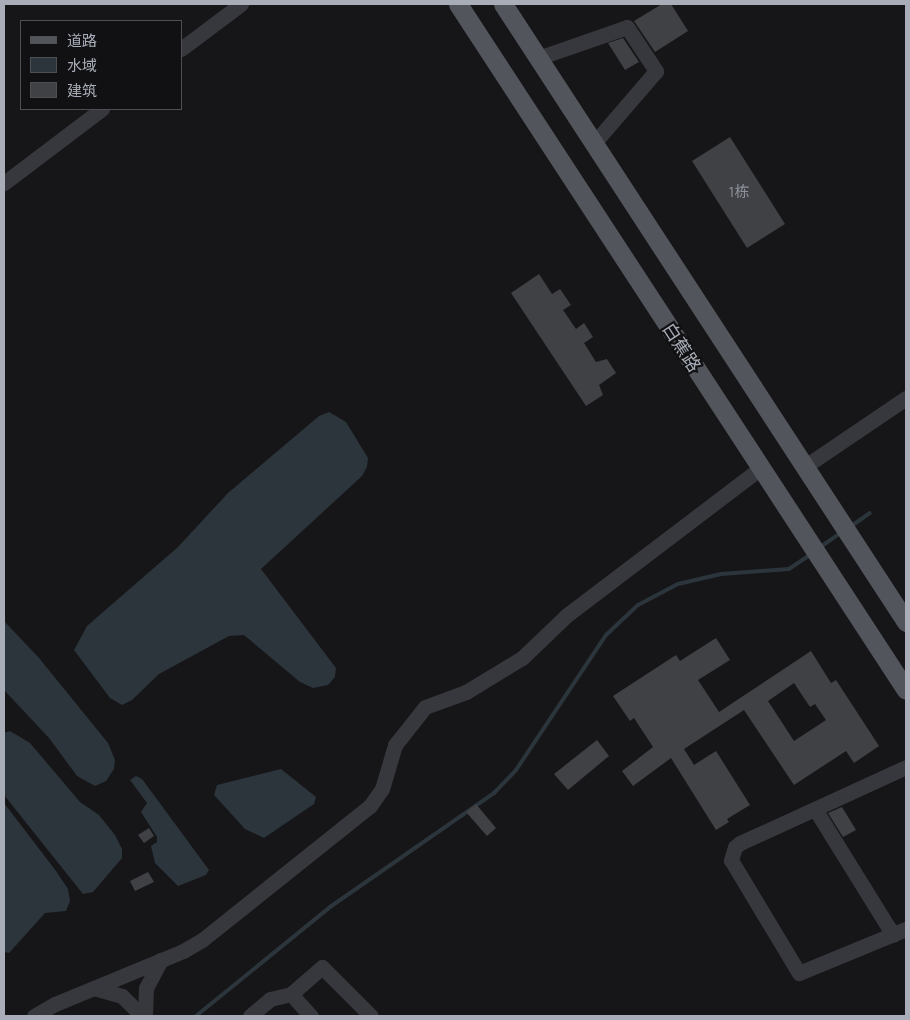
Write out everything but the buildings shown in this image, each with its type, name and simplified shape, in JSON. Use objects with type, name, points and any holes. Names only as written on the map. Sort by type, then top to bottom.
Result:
[{"type":"main road","name":"白蕉路","points":[[458,4],[761,468],[900,666],[906,690]]},
{"type":"main road","name":"白蕉路","points":[[503,4],[906,622]]},
{"type":"street","points":[[182,48],[241,4]]},
{"type":"street","points":[[538,58],[627,27],[656,71],[594,143]]},
{"type":"street","points":[[4,183],[101,110]]},
{"type":"street","points":[[804,467],[906,398]]},
{"type":"street","points":[[34,1016],[202,940],[370,806],[382,789],[395,745],[425,707],[495,677],[522,658],[567,615],[761,468]]},
{"type":"street","points":[[815,808],[900,932],[799,974],[731,860],[735,847],[815,808],[906,767]]},
{"type":"street","points":[[144,1016],[146,988],[161,960]]},
{"type":"street","points":[[250,1016],[270,999],[291,994],[322,967],[371,1016]]},
{"type":"street","points":[[93,988],[109,990],[122,996],[144,1016]]},
{"type":"street","points":[[291,994],[311,1016]]},
{"type":"water","points":[[329,412],[346,422],[368,458],[367,467],[362,476],[261,569],[336,668],[335,677],[328,685],[313,688],[300,682],[244,635],[229,636],[159,674],[132,700],[122,705],[110,698],[74,650],[87,626],[178,547],[228,493],[319,416]]},
{"type":"water","points":[[4,621],[39,658],[108,743],[115,760],[114,769],[106,781],[95,786],[77,776],[49,738],[4,690]]},
{"type":"water","points":[[10,731],[30,743],[80,802],[99,815],[115,835],[122,849],[122,858],[93,892],[83,894],[4,795],[4,733]]},
{"type":"water","points":[[281,769],[316,797],[314,804],[264,838],[245,829],[214,795],[217,785]]},
{"type":"water","points":[[136,776],[142,779],[209,870],[206,875],[178,886],[155,863],[151,846],[157,842],[157,837],[141,812],[147,803],[130,780]]},
{"type":"water","points":[[4,803],[56,871],[68,889],[70,901],[66,911],[45,913],[9,953],[4,952]]},
{"type":"waterway","points":[[850,527],[870,513]]},
{"type":"waterway","points":[[819,548],[842,532]]},
{"type":"waterway","points":[[196,1016],[330,907],[494,793],[516,770],[606,635],[638,605],[678,584],[721,574],[789,569],[811,554]]}]
